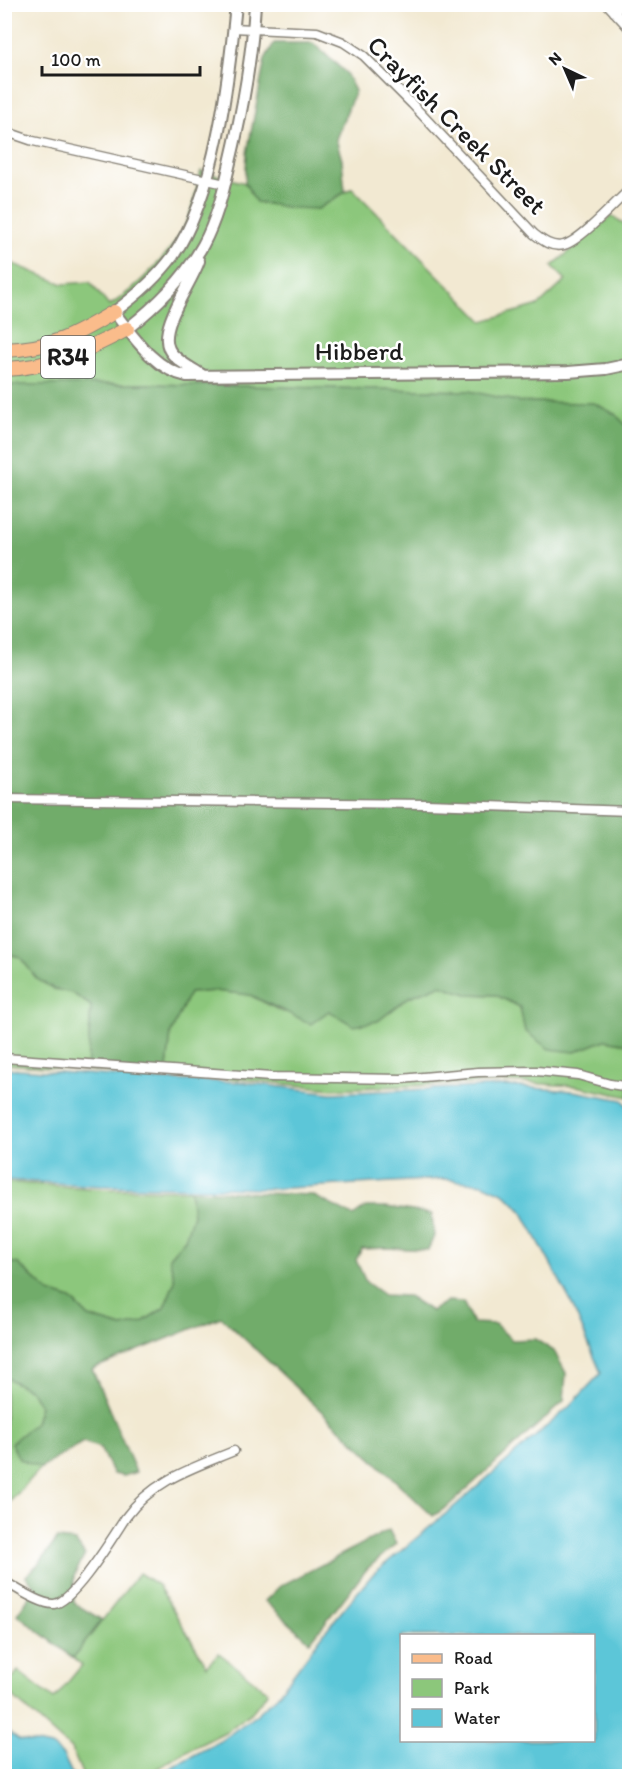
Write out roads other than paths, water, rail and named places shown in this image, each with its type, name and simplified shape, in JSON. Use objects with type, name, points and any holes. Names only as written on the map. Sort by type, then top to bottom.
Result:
[{"type":"main road","name":"R34","points":[[4,350],[50,345],[68,339],[114,312]]},
{"type":"main road","name":"R34","points":[[4,369],[41,365],[64,359],[92,348],[127,328]]},
{"type":"street","points":[[114,312],[153,280],[174,255],[189,228],[207,178],[222,111],[236,4]]},
{"type":"street","points":[[202,375],[169,350],[166,334],[169,323],[198,264],[225,184],[238,133],[254,29],[255,4]]},
{"type":"street","points":[[607,4],[630,29]]},
{"type":"street","points":[[614,12],[624,4]]},
{"type":"street","name":"Crayfish Creek Street","points":[[233,28],[317,33],[343,42],[364,56],[534,234],[549,244],[565,245],[579,236],[630,189]]},
{"type":"street","points":[[4,131],[33,141],[207,178],[225,184]]},
{"type":"street","points":[[127,328],[171,289],[204,243]]},
{"type":"street","name":"Hibberd","points":[[114,312],[165,368],[179,374],[568,372],[606,369],[630,364]]},
{"type":"street","points":[[4,799],[426,804],[630,811]]},
{"type":"street","points":[[4,1058],[271,1077],[402,1079],[478,1072],[537,1071],[578,1075],[630,1088]]},
{"type":"street","points":[[4,1581],[46,1603],[55,1604],[63,1600],[81,1582],[145,1494],[182,1473],[234,1451]]},
{"type":"water","points":[[4,1068],[166,1080],[242,1082],[331,1093],[506,1086],[573,1091],[623,1100],[629,1108],[629,1167],[623,1200],[630,1212],[629,1776],[159,1776],[220,1741],[256,1715],[277,1696],[327,1629],[373,1574],[569,1407],[601,1373],[570,1300],[522,1211],[505,1194],[483,1184],[444,1179],[270,1189],[100,1186],[5,1180]]},
{"type":"water","points":[[5,1730],[19,1740],[51,1746],[57,1750],[63,1755],[73,1776],[5,1776]]}]
